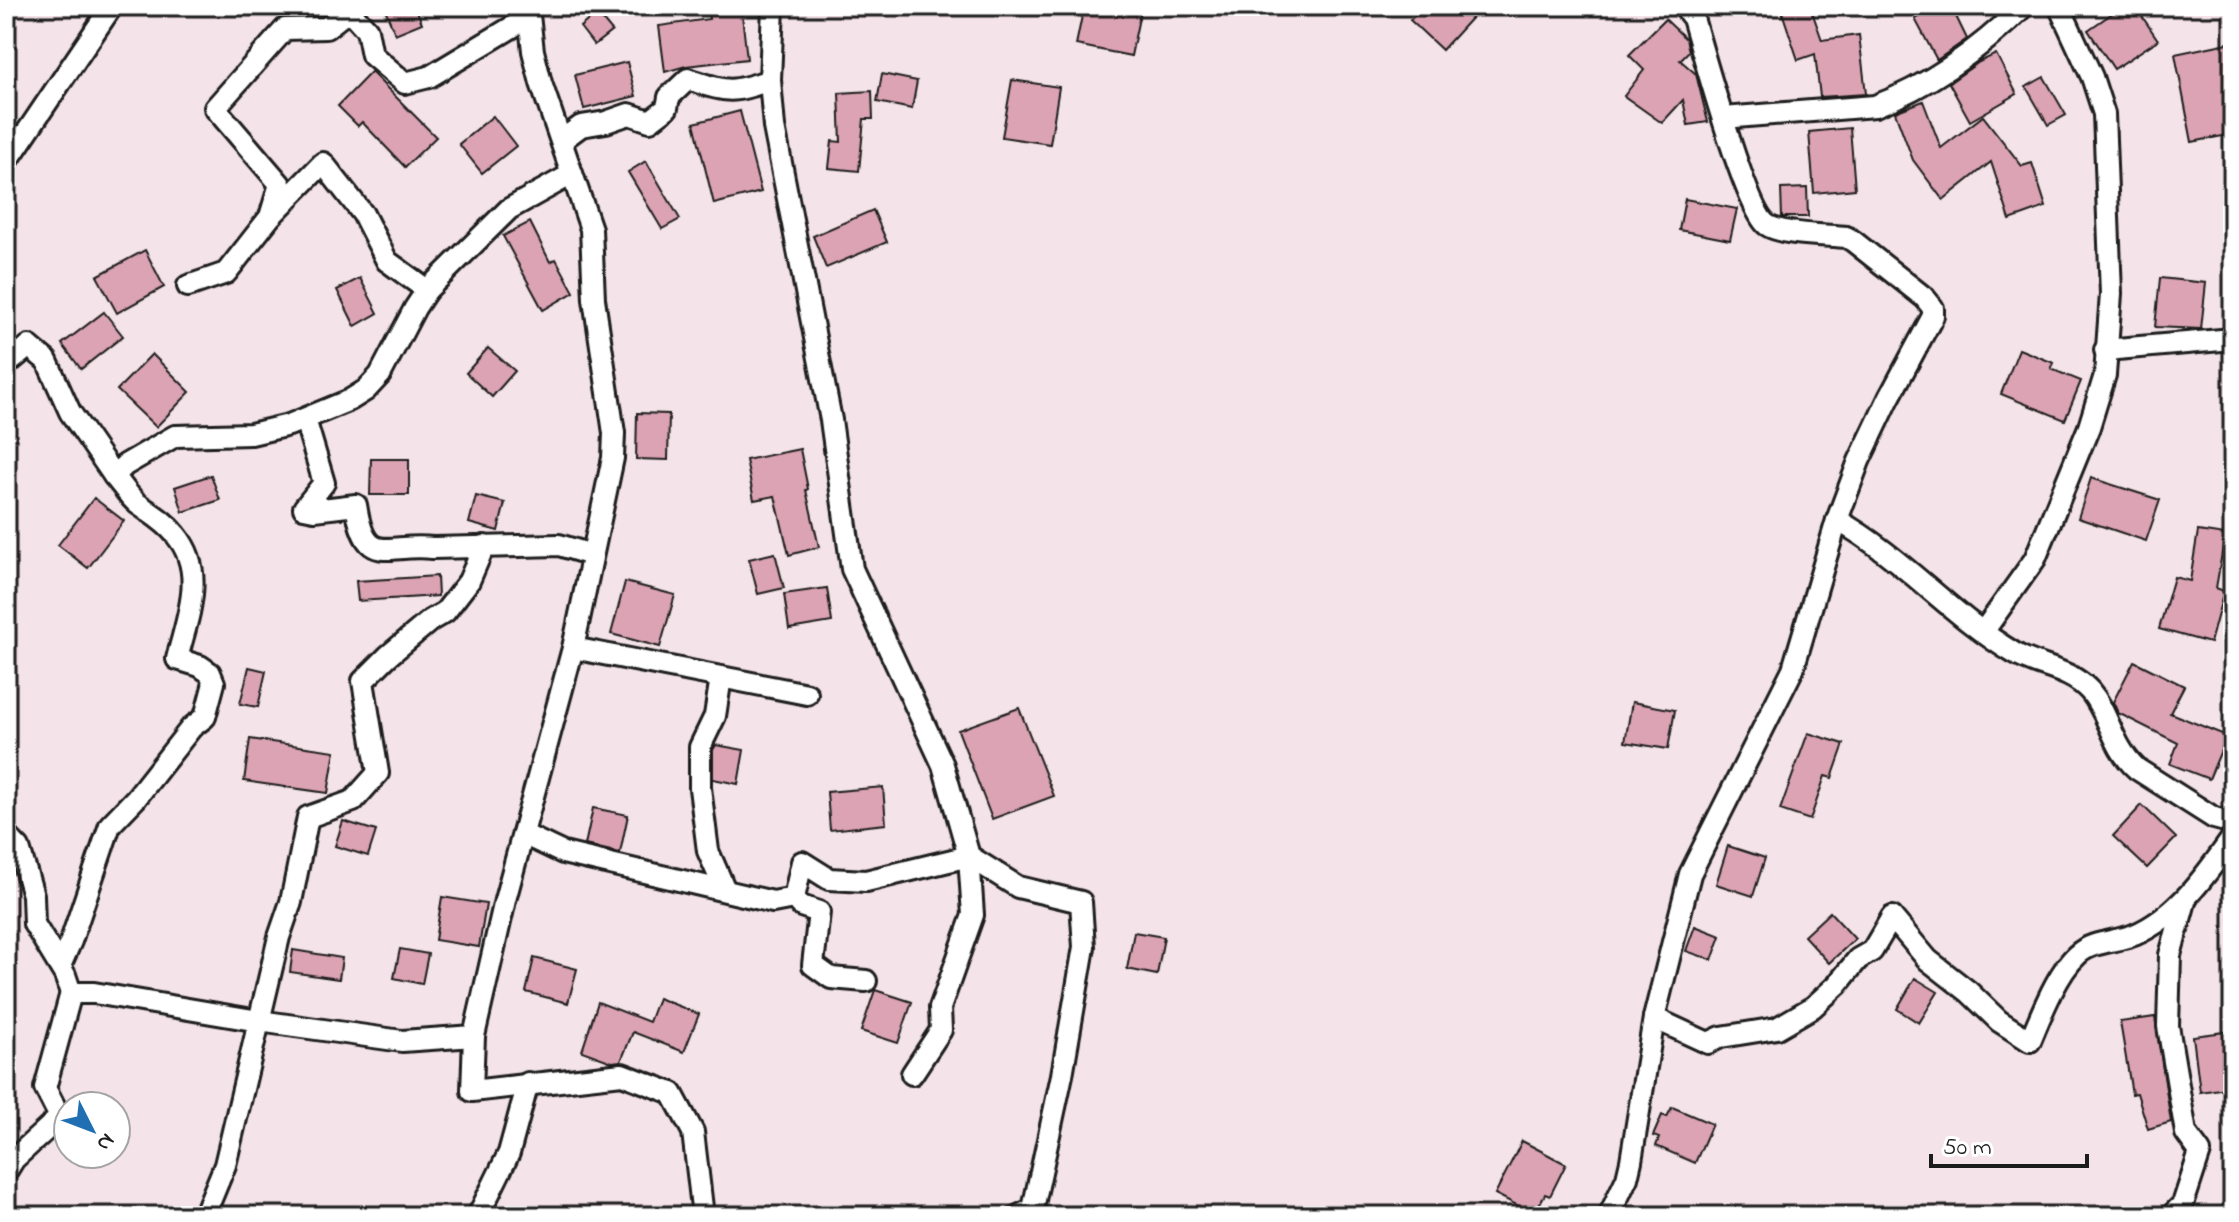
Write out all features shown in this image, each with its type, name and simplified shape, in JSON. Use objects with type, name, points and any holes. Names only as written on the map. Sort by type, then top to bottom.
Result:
[{"type":"street","points":[[6,163],[112,6]]},
{"type":"street","points":[[773,6],[770,80],[774,127],[831,420],[852,569],[943,765],[969,856],[973,915],[940,1008],[941,1030],[912,1074]]},
{"type":"street","points":[[1609,1216],[1627,1178],[1654,1018],[1690,874],[1793,669],[1837,520],[1859,461],[1933,316],[1933,308],[1925,298],[1846,237],[1769,226],[1755,205],[1723,118],[1693,18],[1683,6]]},
{"type":"street","points":[[1723,118],[1875,106],[1899,97],[1990,40],[2024,6]]},
{"type":"street","points":[[1983,632],[2035,559],[2089,427],[2105,375],[2111,294],[2104,114],[2092,77],[2059,6]]},
{"type":"street","points":[[270,217],[280,184],[215,108],[285,29],[326,28],[349,10],[367,30],[372,55],[405,83],[429,77],[529,12],[533,51],[541,83],[591,229],[594,299],[614,433],[613,458],[573,648],[523,834],[474,1036],[472,1091],[622,1074],[672,1093],[693,1132],[703,1216]]},
{"type":"street","points":[[562,140],[581,126],[629,114],[650,121],[667,108],[669,97],[688,79],[726,92],[743,90],[770,80]]},
{"type":"street","points":[[188,286],[226,273],[270,217],[323,163],[363,214],[387,261],[427,290]]},
{"type":"street","points":[[114,476],[125,465],[175,436],[251,434],[305,419],[366,390],[380,375],[427,290],[509,209],[572,174]]},
{"type":"street","points":[[2105,350],[2233,339]]},
{"type":"street","points":[[6,365],[29,346],[47,361],[70,412],[114,476],[136,502],[153,512],[178,536],[194,583],[177,659],[200,666],[210,673],[214,683],[205,717],[191,728],[136,798],[110,825],[60,966]]},
{"type":"street","points":[[305,419],[324,483],[304,508],[314,510],[356,505],[360,526],[369,544],[387,551],[413,546],[559,545],[592,555]]},
{"type":"street","points":[[1837,520],[1864,535],[1951,609],[2015,654],[2067,673],[2092,693],[2126,760],[2214,818],[2233,823]]},
{"type":"street","points":[[204,1216],[225,1165],[279,937],[291,902],[308,817],[353,801],[378,773],[363,681],[388,656],[445,612],[469,581],[484,546]]},
{"type":"street","points":[[573,648],[807,694]]},
{"type":"street","points":[[721,677],[715,716],[700,747],[700,788],[708,851],[725,890]]},
{"type":"street","points":[[523,834],[563,853],[773,902],[794,898]]},
{"type":"street","points":[[6,835],[19,848],[33,895],[34,924],[60,966],[71,993],[45,1088],[60,1117],[14,1159],[6,1172]]},
{"type":"street","points":[[1654,1018],[1708,1043],[1721,1037],[1777,1028],[1813,1007],[1837,985],[1858,959],[1872,951],[1892,917],[1928,960],[1969,992],[1999,1021],[2030,1041],[2045,1002],[2077,955],[2092,946],[2141,931],[2186,898],[2233,837]]},
{"type":"street","points":[[794,898],[802,862],[829,879],[866,881],[969,856],[1018,887],[1081,902],[1084,947],[1062,1075],[1033,1209],[1018,1216]]},
{"type":"street","points":[[794,898],[801,906],[819,912],[813,965],[831,978],[866,981]]},
{"type":"street","points":[[2171,1216],[2183,1204],[2200,1152],[2186,1133],[2168,1026],[2170,955],[2186,898]]},
{"type":"street","points":[[71,993],[94,993],[402,1041],[474,1036]]},
{"type":"street","points":[[478,1216],[509,1153],[528,1083]]},
{"type":"building","points":[[384,6],[415,6],[422,23],[395,34]]},
{"type":"building","points":[[707,6],[741,6],[747,59],[686,66],[665,72],[659,26],[709,19]]},
{"type":"building","points":[[1084,6],[1104,6],[1140,13],[1131,56],[1076,45]]},
{"type":"building","points":[[1424,6],[1466,6],[1475,14],[1442,50],[1410,20]]},
{"type":"building","points":[[1810,6],[1822,40],[1859,35],[1866,94],[1820,97],[1815,54],[1798,60],[1782,12]]},
{"type":"building","points":[[1940,6],[1951,6],[1967,39],[1937,60],[1915,19]]},
{"type":"building","points":[[2123,6],[2135,6],[2158,40],[2114,69],[2088,30]]},
{"type":"building","points":[[597,13],[612,31],[594,45],[580,27]]},
{"type":"building","points":[[1665,19],[1686,39],[1689,51],[1680,60],[1696,74],[1708,122],[1688,125],[1683,100],[1662,123],[1624,96],[1644,70],[1629,55]]},
{"type":"building","points":[[2233,42],[2233,134],[2192,142],[2175,54]]},
{"type":"building","points":[[1996,54],[2017,94],[1970,121],[1949,83]]},
{"type":"building","points":[[627,62],[636,96],[584,109],[575,75]]},
{"type":"building","points":[[371,72],[436,137],[405,167],[362,122],[358,126],[338,106]]},
{"type":"building","points":[[882,74],[917,81],[912,109],[877,102]]},
{"type":"building","points":[[2044,77],[2066,115],[2048,125],[2026,87]]},
{"type":"building","points":[[1012,80],[1059,87],[1050,144],[1002,137]]},
{"type":"building","points":[[872,91],[873,119],[864,119],[859,171],[829,168],[832,141],[841,142],[839,93]]},
{"type":"building","points":[[1923,101],[1941,148],[1983,116],[2022,166],[2032,163],[2046,207],[2010,220],[1991,162],[1943,200],[1913,160],[1895,112]]},
{"type":"building","points":[[740,111],[761,192],[714,204],[694,123]]},
{"type":"building","points":[[493,116],[516,146],[482,173],[459,144]]},
{"type":"building","points":[[1850,128],[1855,189],[1814,193],[1809,132]]},
{"type":"building","points":[[646,161],[680,219],[662,229],[628,172]]},
{"type":"building","points":[[1807,188],[1808,217],[1782,217],[1781,189]]},
{"type":"building","points":[[1685,199],[1737,209],[1730,240],[1679,230]]},
{"type":"building","points":[[873,210],[887,242],[826,268],[813,236]]},
{"type":"building","points":[[530,222],[550,262],[556,259],[574,292],[543,310],[503,236]]},
{"type":"building","points":[[145,250],[164,287],[117,313],[97,276]]},
{"type":"building","points":[[360,278],[378,313],[355,326],[337,290]]},
{"type":"building","points":[[2160,278],[2206,283],[2201,329],[2155,327]]},
{"type":"building","points":[[104,312],[123,336],[81,369],[62,344]]},
{"type":"building","points":[[488,348],[515,371],[492,397],[466,373]]},
{"type":"building","points":[[2019,349],[2054,363],[2051,369],[2081,381],[2065,420],[2001,394]]},
{"type":"building","points":[[152,354],[190,392],[156,427],[117,390]]},
{"type":"building","points":[[637,413],[669,414],[668,460],[636,459]]},
{"type":"building","points":[[800,449],[819,547],[789,555],[775,496],[754,500],[746,460]]},
{"type":"building","points":[[371,459],[409,459],[409,495],[370,495]]},
{"type":"building","points":[[211,475],[220,500],[183,512],[175,487]]},
{"type":"building","points":[[2091,478],[2160,500],[2146,541],[2078,518]]},
{"type":"building","points":[[476,496],[505,503],[498,531],[469,523]]},
{"type":"building","points":[[94,498],[124,521],[88,568],[58,545]]},
{"type":"building","points":[[2198,531],[2225,535],[2216,588],[2224,591],[2210,643],[2159,629],[2174,577],[2190,581]]},
{"type":"building","points":[[775,553],[784,588],[758,594],[749,559]]},
{"type":"building","points":[[437,576],[438,596],[358,601],[356,581]]},
{"type":"building","points":[[625,582],[675,595],[660,647],[611,634]]},
{"type":"building","points":[[827,588],[832,622],[789,629],[784,594]]},
{"type":"building","points":[[2134,661],[2184,686],[2170,713],[2227,736],[2209,779],[2170,764],[2178,743],[2118,713],[2113,702]]},
{"type":"building","points":[[249,667],[266,671],[258,707],[240,704]]},
{"type":"building","points":[[1632,702],[1675,710],[1668,749],[1625,742]]},
{"type":"building","points":[[1019,708],[1054,796],[992,819],[958,730]]},
{"type":"building","points":[[1808,733],[1844,744],[1832,778],[1825,776],[1810,820],[1780,810]]},
{"type":"building","points":[[250,739],[335,751],[328,793],[244,781]]},
{"type":"building","points":[[716,745],[744,750],[738,784],[713,779],[713,750]]},
{"type":"building","points":[[883,787],[886,824],[830,830],[827,792]]},
{"type":"building","points":[[2142,805],[2176,838],[2147,868],[2113,836]]},
{"type":"building","points":[[593,808],[628,815],[620,853],[585,845]]},
{"type":"building","points":[[343,821],[376,831],[368,856],[335,846]]},
{"type":"building","points":[[1728,846],[1765,858],[1753,896],[1716,884]]},
{"type":"building","points":[[442,897],[486,904],[479,947],[435,940]]},
{"type":"building","points":[[1830,912],[1855,939],[1829,963],[1804,936]]},
{"type":"building","points":[[1695,926],[1721,936],[1712,960],[1686,951]]},
{"type":"building","points":[[1134,932],[1164,937],[1157,975],[1127,969]]},
{"type":"building","points":[[400,949],[428,954],[422,984],[394,978]]},
{"type":"building","points":[[293,950],[342,958],[339,979],[290,972]]},
{"type":"building","points":[[534,958],[577,969],[568,1003],[526,992]]},
{"type":"building","points":[[1915,978],[1938,992],[1919,1023],[1897,1009]]},
{"type":"building","points":[[875,990],[912,1002],[898,1043],[861,1031]]},
{"type":"building","points":[[658,998],[699,1014],[684,1052],[633,1032],[621,1061],[612,1062],[582,1051],[598,1002],[649,1022]]},
{"type":"building","points":[[2155,1017],[2171,1122],[2148,1129],[2137,1093],[2132,1094],[2120,1022]]},
{"type":"building","points":[[2233,1031],[2233,1087],[2200,1092],[2193,1036]]},
{"type":"building","points":[[1672,1107],[1712,1124],[1695,1163],[1656,1146],[1659,1138],[1653,1136],[1662,1115],[1667,1117]]},
{"type":"building","points":[[1522,1141],[1566,1164],[1550,1196],[1545,1194],[1534,1214],[1495,1194]]}]
